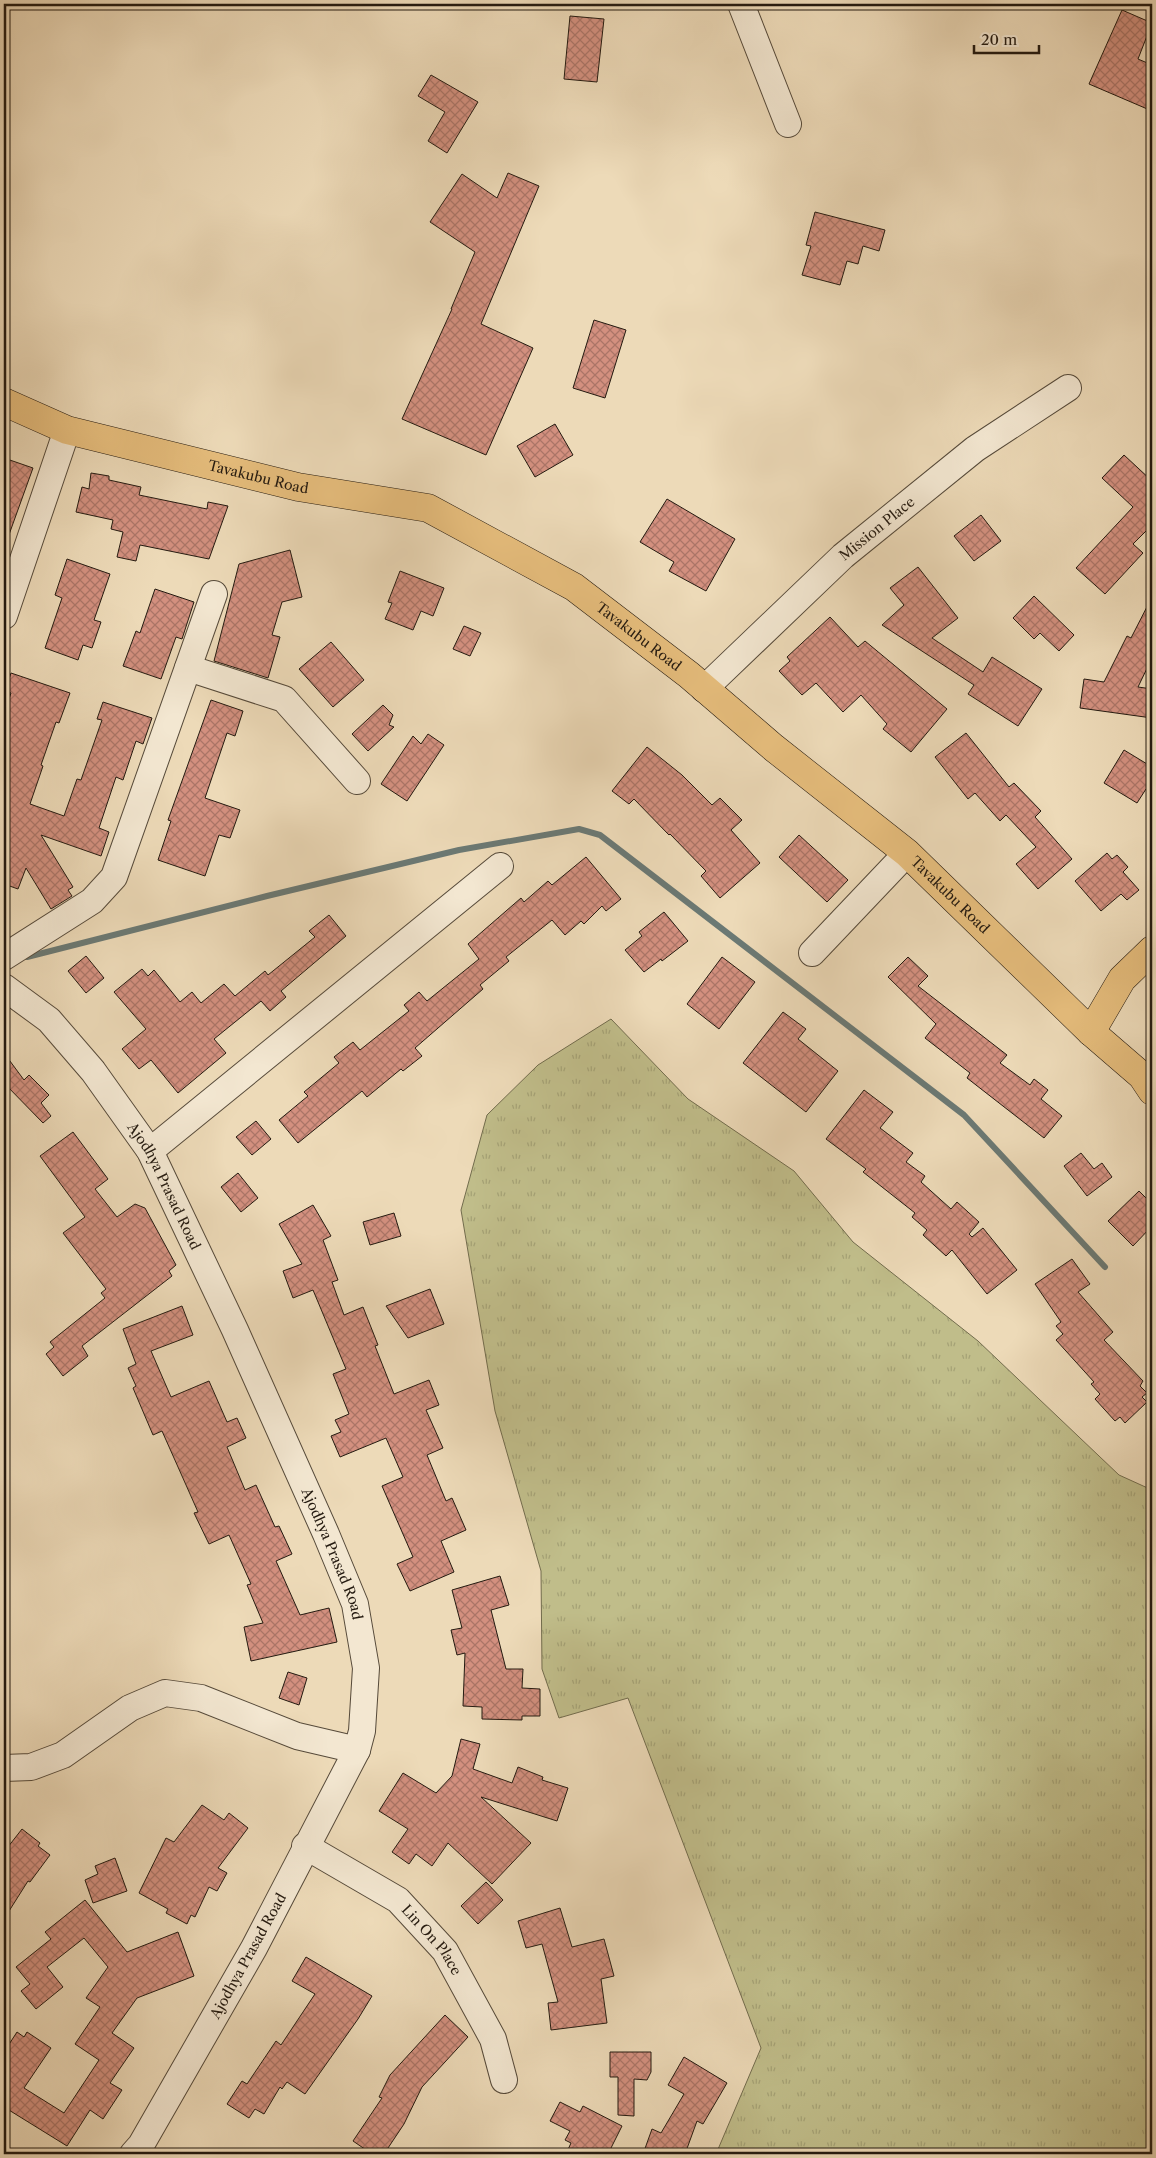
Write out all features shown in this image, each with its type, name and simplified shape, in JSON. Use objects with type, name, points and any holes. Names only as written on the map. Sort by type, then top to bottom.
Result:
[{"type":"main road","name":"Tavakubu Road","points":[[4,402],[67,430],[298,488],[428,508],[574,587],[907,853],[1091,1032],[1142,1076],[1152,1091]]},
{"type":"main road","points":[[1091,1032],[1122,979],[1152,950]]},
{"type":"street","points":[[741,4],[788,124]]},
{"type":"street","name":"Mission Place","points":[[704,689],[843,556],[975,449],[1068,388]]},
{"type":"street","points":[[4,616],[67,430]]},
{"type":"street","points":[[4,957],[92,900],[114,877],[214,594]]},
{"type":"street","points":[[188,668],[284,699],[357,780]]},
{"type":"street","points":[[812,953],[907,853]]},
{"type":"street","points":[[150,1151],[500,866]]},
{"type":"street","name":"Ajodhya Prasad Road","points":[[4,987],[49,1020],[93,1071],[150,1151],[235,1330],[326,1534],[354,1604],[366,1668],[362,1731],[357,1750],[305,1846],[254,1948],[141,2145],[133,2154]]},
{"type":"street","points":[[4,1768],[31,1767],[63,1755],[130,1708],[165,1693],[200,1698],[297,1736],[357,1750]]},
{"type":"street","name":"Lin On Place","points":[[305,1846],[398,1900],[445,1951],[493,2039],[504,2080]]},
{"type":"green space","points":[[611,1019],[688,1099],[794,1171],[853,1242],[978,1341],[1119,1475],[1152,1490],[1152,2154],[716,2154],[761,2048],[628,1698],[559,1718],[542,1669],[541,1571],[495,1411],[461,1210],[487,1115],[538,1065]]},
{"type":"building","points":[[1122,10],[1152,23],[1138,59],[1152,65],[1152,111],[1089,84]]},
{"type":"building","points":[[570,16],[604,19],[597,82],[564,79]]},
{"type":"building","points":[[431,75],[478,102],[447,153],[428,141],[445,112],[418,96]]},
{"type":"building","points":[[508,173],[539,186],[481,324],[533,348],[486,455],[402,419],[452,309],[475,252],[430,222],[462,174],[497,198]]},
{"type":"building","points":[[815,212],[885,230],[879,251],[863,246],[858,264],[847,261],[840,285],[802,275],[811,246],[806,245]]},
{"type":"building","points":[[594,320],[626,330],[605,398],[573,388]]},
{"type":"building","points":[[555,424],[573,455],[535,477],[517,446]]},
{"type":"building","points":[[1124,455],[1152,481],[1152,525],[1133,544],[1143,553],[1105,594],[1076,568],[1133,507],[1102,478]]},
{"type":"building","points":[[4,458],[33,468],[6,543],[4,543]]},
{"type":"building","points":[[91,473],[109,476],[109,480],[141,487],[139,495],[207,509],[208,502],[228,506],[209,559],[140,545],[136,561],[117,557],[123,532],[111,529],[113,520],[76,512],[82,487],[89,489]]},
{"type":"building","points":[[667,499],[735,539],[706,591],[669,571],[674,562],[640,542]]},
{"type":"building","points":[[981,515],[1001,541],[974,561],[954,536]]},
{"type":"building","points":[[290,550],[302,597],[282,602],[272,635],[280,637],[268,678],[214,661],[239,564]]},
{"type":"building","points":[[67,559],[110,574],[94,620],[101,622],[92,648],[83,645],[78,660],[45,648],[62,598],[55,595]]},
{"type":"building","points":[[918,567],[958,618],[932,638],[983,672],[992,657],[1042,689],[1018,726],[968,694],[974,685],[882,625],[904,605],[890,588]]},
{"type":"building","points":[[400,571],[444,588],[433,616],[421,611],[413,630],[385,619],[392,603],[388,602]]},
{"type":"building","points":[[155,589],[194,602],[182,639],[176,637],[161,679],[123,666],[136,631],[140,633]]},
{"type":"building","points":[[1034,596],[1074,635],[1059,651],[1040,633],[1034,639],[1013,618]]},
{"type":"building","points":[[1152,597],[1152,658],[1138,687],[1152,689],[1152,718],[1080,708],[1084,679],[1104,682],[1127,636],[1131,638]]},
{"type":"building","points":[[830,617],[858,647],[865,641],[947,709],[911,752],[883,729],[887,724],[861,695],[843,712],[816,683],[802,695],[779,671],[790,661],[787,657]]},
{"type":"building","points":[[464,626],[481,633],[470,656],[453,649]]},
{"type":"building","points":[[331,642],[364,680],[333,707],[299,669]]},
{"type":"building","points":[[11,673],[70,693],[59,723],[56,722],[30,804],[64,816],[77,779],[81,780],[102,720],[97,719],[103,702],[152,718],[143,744],[136,741],[123,780],[116,777],[99,828],[109,832],[101,856],[41,835],[73,887],[68,890],[72,896],[51,909],[26,868],[18,889],[4,884],[4,714],[11,693],[5,691]]},
{"type":"building","points":[[211,700],[243,711],[235,736],[227,733],[205,798],[240,810],[230,838],[219,835],[205,876],[158,860],[171,821],[168,820]]},
{"type":"building","points":[[383,705],[393,715],[389,725],[394,727],[368,751],[352,734]]},
{"type":"building","points":[[966,733],[1009,787],[1014,783],[1041,811],[1035,817],[1072,859],[1038,889],[1016,864],[1036,847],[1006,815],[1000,821],[975,793],[968,799],[935,757]]},
{"type":"building","points":[[428,734],[444,745],[407,801],[381,784],[413,736],[421,744]]},
{"type":"building","points":[[647,747],[682,775],[712,805],[720,798],[742,820],[731,830],[760,863],[720,898],[701,876],[706,871],[670,834],[634,799],[629,804],[612,791]]},
{"type":"building","points":[[1124,750],[1152,767],[1152,793],[1146,789],[1137,803],[1104,783]]},
{"type":"building","points":[[799,835],[848,880],[827,902],[779,857]]},
{"type":"building","points":[[1107,853],[1112,859],[1117,855],[1128,867],[1123,872],[1139,890],[1127,900],[1121,894],[1101,911],[1075,881]]},
{"type":"building","points":[[586,857],[621,899],[606,911],[602,906],[584,924],[581,921],[565,935],[552,920],[506,957],[509,961],[480,985],[483,989],[415,1048],[422,1056],[403,1071],[401,1069],[367,1097],[362,1091],[298,1143],[279,1120],[308,1096],[304,1092],[339,1063],[334,1057],[353,1042],[360,1050],[409,1011],[404,1005],[419,992],[427,1001],[479,959],[468,944],[521,898],[524,902],[548,881],[552,885]]},
{"type":"building","points":[[664,912],[688,941],[644,972],[625,950],[642,936],[639,932]]},
{"type":"building","points":[[329,915],[346,936],[281,991],[286,997],[270,1011],[261,1001],[214,1039],[226,1053],[178,1093],[151,1060],[139,1069],[122,1049],[146,1029],[114,992],[142,969],[148,976],[154,970],[180,1002],[192,992],[201,1003],[224,984],[235,996],[265,971],[268,975],[315,937],[309,931]]},
{"type":"building","points":[[86,956],[104,978],[86,993],[68,971]]},
{"type":"building","points":[[722,957],[755,982],[719,1029],[687,1004]]},
{"type":"building","points":[[908,957],[928,976],[918,986],[1007,1055],[1000,1063],[1030,1085],[1034,1079],[1048,1090],[1041,1099],[1062,1116],[1044,1138],[967,1078],[970,1073],[925,1038],[936,1024],[888,977]]},
{"type":"building","points":[[783,1012],[806,1029],[798,1039],[838,1071],[806,1112],[743,1063]]},
{"type":"building","points":[[4,1053],[24,1080],[29,1075],[49,1095],[41,1103],[51,1116],[43,1123],[4,1083]]},
{"type":"building","points":[[864,1090],[893,1112],[880,1128],[913,1153],[906,1162],[925,1176],[921,1182],[951,1209],[957,1202],[979,1222],[969,1234],[972,1237],[983,1228],[1017,1270],[987,1294],[952,1250],[946,1256],[923,1235],[927,1230],[912,1217],[915,1213],[863,1172],[866,1169],[826,1139]]},
{"type":"building","points":[[256,1121],[271,1139],[252,1155],[236,1137]]},
{"type":"building","points":[[73,1132],[108,1179],[95,1189],[117,1217],[135,1204],[145,1208],[176,1265],[169,1271],[172,1276],[82,1346],[88,1356],[63,1376],[46,1354],[54,1347],[50,1342],[105,1298],[101,1293],[106,1289],[63,1233],[85,1217],[40,1156]]},
{"type":"building","points":[[1081,1153],[1094,1169],[1102,1163],[1112,1177],[1087,1196],[1064,1166]]},
{"type":"building","points":[[238,1173],[258,1198],[241,1212],[221,1187]]},
{"type":"building","points":[[1139,1191],[1152,1204],[1152,1226],[1133,1246],[1108,1221]]},
{"type":"building","points":[[313,1205],[331,1236],[323,1240],[338,1280],[332,1282],[344,1315],[363,1307],[378,1345],[375,1346],[394,1394],[429,1380],[439,1405],[426,1410],[443,1448],[427,1455],[446,1501],[452,1498],[466,1530],[441,1541],[454,1572],[410,1591],[397,1564],[413,1557],[382,1486],[403,1477],[386,1438],[340,1457],[331,1436],[341,1432],[335,1420],[349,1414],[333,1374],[346,1369],[313,1290],[293,1298],[283,1271],[302,1264],[279,1224]]},
{"type":"building","points":[[394,1213],[401,1236],[370,1245],[363,1222]]},
{"type":"building","points":[[1072,1259],[1090,1284],[1078,1292],[1113,1332],[1104,1340],[1143,1381],[1140,1386],[1147,1393],[1142,1397],[1147,1402],[1125,1423],[1120,1417],[1115,1421],[1095,1399],[1100,1394],[1091,1384],[1094,1382],[1056,1340],[1063,1334],[1056,1326],[1061,1322],[1035,1284]]},
{"type":"building","points":[[430,1289],[444,1324],[408,1338],[386,1306]]},
{"type":"building","points":[[182,1306],[193,1335],[151,1351],[171,1397],[209,1381],[227,1422],[237,1418],[246,1438],[227,1447],[245,1490],[256,1485],[275,1527],[279,1526],[292,1554],[276,1561],[300,1615],[329,1608],[337,1642],[251,1661],[244,1627],[263,1623],[247,1585],[251,1584],[229,1535],[209,1544],[194,1513],[198,1512],[162,1431],[153,1435],[133,1388],[136,1386],[128,1368],[136,1364],[123,1329]]},
{"type":"building","points":[[500,1576],[509,1605],[491,1610],[506,1669],[523,1669],[522,1688],[540,1689],[540,1716],[522,1716],[522,1720],[482,1719],[482,1707],[463,1706],[465,1653],[457,1655],[451,1630],[462,1628],[452,1590]]},
{"type":"building","points":[[288,1672],[307,1678],[299,1705],[279,1698]]},
{"type":"building","points":[[461,1739],[480,1744],[473,1769],[512,1783],[518,1767],[543,1777],[542,1780],[568,1788],[557,1821],[481,1797],[531,1843],[492,1884],[448,1843],[432,1866],[416,1854],[409,1864],[392,1852],[408,1829],[379,1811],[403,1773],[436,1793],[452,1776]]},
{"type":"building","points":[[202,1805],[224,1820],[229,1813],[248,1828],[218,1868],[227,1873],[217,1891],[209,1887],[195,1917],[191,1915],[187,1924],[166,1913],[168,1909],[139,1893],[166,1838],[174,1842]]},
{"type":"building","points":[[22,1829],[40,1843],[38,1846],[50,1855],[30,1882],[28,1881],[4,1919],[4,1852]]},
{"type":"building","points":[[115,1858],[127,1891],[93,1903],[85,1880],[98,1874],[95,1866]]},
{"type":"building","points":[[486,1882],[503,1900],[478,1924],[461,1906]]},
{"type":"building","points":[[85,1900],[127,1952],[178,1932],[194,1976],[137,1998],[112,2033],[134,2048],[110,2083],[122,2090],[103,2119],[90,2110],[67,2146],[4,2107],[4,2052],[17,2032],[24,2037],[27,2032],[51,2048],[24,2088],[64,2113],[99,2060],[75,2044],[100,2007],[86,1998],[108,1967],[84,1938],[47,1967],[63,1987],[36,2009],[21,1991],[30,1984],[16,1967],[51,1939],[45,1932]]},
{"type":"building","points":[[560,1908],[572,1947],[604,1939],[614,1976],[601,1979],[607,2023],[551,2030],[548,2003],[558,2002],[542,1944],[526,1948],[518,1921]]},
{"type":"building","points":[[306,1957],[372,1996],[305,2094],[287,2082],[282,2089],[280,2087],[264,2114],[255,2109],[249,2118],[227,2104],[242,2081],[247,2084],[276,2041],[281,2045],[315,1994],[292,1981]]},
{"type":"building","points":[[445,2015],[468,2037],[422,2087],[404,2124],[384,2154],[372,2154],[353,2141],[382,2098],[379,2097],[390,2075]]},
{"type":"building","points":[[610,2052],[651,2052],[651,2072],[647,2080],[634,2079],[634,2116],[618,2115],[618,2077],[610,2077]]},
{"type":"building","points":[[684,2057],[727,2083],[703,2124],[697,2121],[685,2154],[643,2154],[652,2129],[661,2133],[684,2094],[668,2085]]},
{"type":"building","points":[[560,2102],[580,2112],[583,2106],[622,2126],[608,2154],[566,2154],[571,2143],[565,2140],[570,2131],[550,2121]]},
{"type":"waterway","points":[[27,957],[267,896],[459,850],[579,829],[600,835],[964,1115],[1105,1267]]}]
